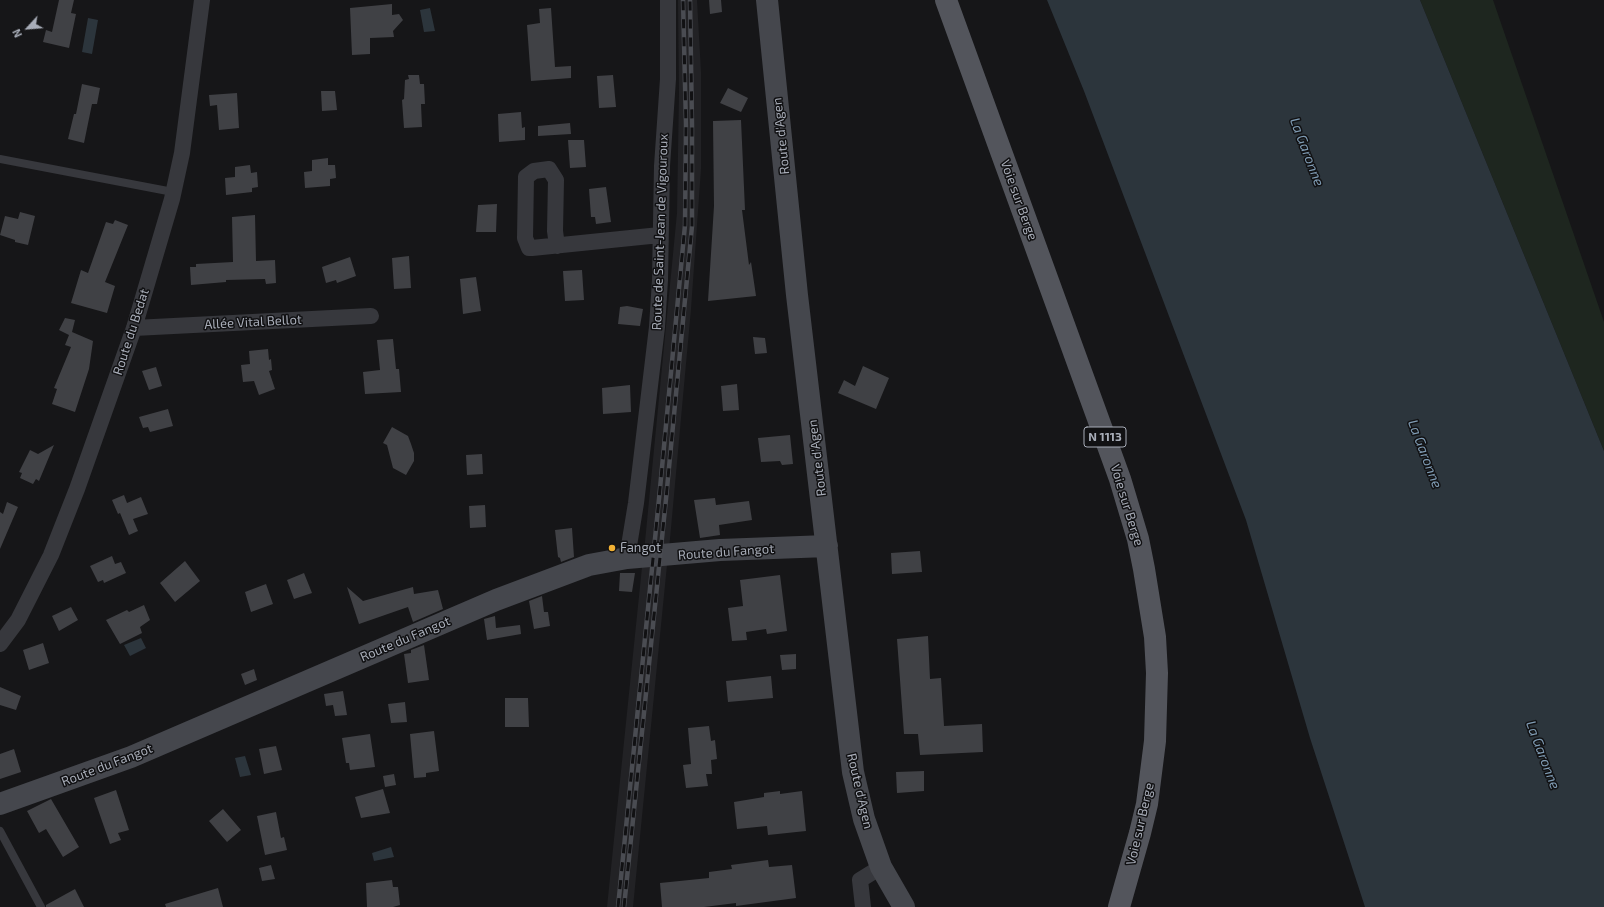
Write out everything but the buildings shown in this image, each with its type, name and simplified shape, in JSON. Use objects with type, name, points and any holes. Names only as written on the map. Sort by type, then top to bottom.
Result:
[{"type":"main road","name":"Route d'Agen","points":[[767,0],[798,295],[853,772],[864,819],[881,867],[904,907]]},
{"type":"main road","name":"Voie sur Berge","points":[[946,0],[1120,479],[1138,539],[1144,569],[1155,637],[1157,673],[1155,741],[1147,804],[1140,833],[1119,902]]},
{"type":"main road","name":"Route du Fangot","points":[[0,804],[131,757],[496,600],[589,565],[627,558],[720,550],[828,546]]},
{"type":"street","name":"Route du Bedat","points":[[0,644],[18,620],[51,555],[77,489],[134,328],[173,192],[182,153],[202,0]]},
{"type":"street","name":"Route de Saint-Jean de Vigouroux","points":[[627,558],[636,503],[660,280],[662,166],[668,79],[668,0]]},
{"type":"street","points":[[557,246],[554,231],[556,180],[549,169],[534,170],[526,177],[525,238],[526,244],[529,248],[557,246],[660,235]]},
{"type":"street","name":"Allée Vital Bellot","points":[[134,328],[371,316]]},
{"type":"street","points":[[863,907],[860,880],[881,867]]},
{"type":"lane","points":[[0,159],[173,192]]},
{"type":"lane","points":[[0,831],[41,907]]},
{"type":"shaded area","points":[[678,0],[697,0],[701,72],[701,169],[691,309],[669,550],[644,552],[677,213],[679,93]]},
{"type":"shaded area","points":[[1420,0],[1493,0],[1604,322],[1604,451]]},
{"type":"shaded area","points":[[667,565],[633,907],[607,907],[642,567]]},
{"type":"water","name":"La Garonne","points":[[1047,0],[1420,0],[1604,451],[1604,907],[1365,907],[1310,738],[1246,520],[1084,91]]},
{"type":"water","points":[[430,8],[435,31],[424,32],[420,10]]},
{"type":"water","points":[[88,18],[98,20],[92,54],[82,52]]},
{"type":"water","points":[[141,638],[146,648],[130,656],[124,645]]},
{"type":"water","points":[[245,756],[251,775],[240,777],[235,758]]},
{"type":"water","points":[[391,847],[394,857],[374,861],[372,853]]},
{"type":"railway","points":[[618,907],[685,225],[686,125],[683,0]]},
{"type":"railway","points":[[624,907],[666,499],[692,226],[690,0]]},
{"type":"place","name":"Fangot","points":[[612,548]]}]
